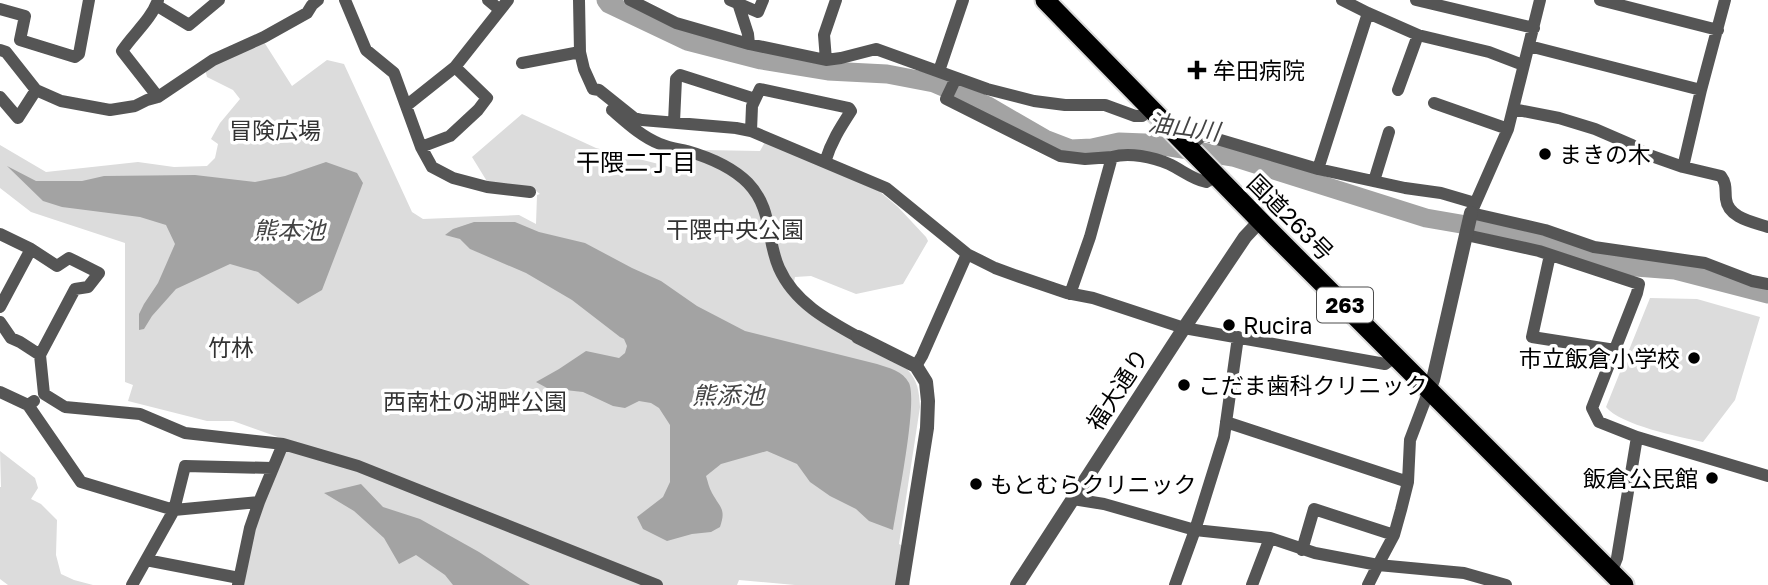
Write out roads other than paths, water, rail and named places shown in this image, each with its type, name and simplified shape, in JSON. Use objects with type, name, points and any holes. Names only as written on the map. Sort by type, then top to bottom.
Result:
[{"type":"highway","name":"国道263号","points":[[1045,0],[1260,221],[1624,585]]},
{"type":"street","points":[[0,9],[24,16],[20,40],[75,57],[79,54],[88,0]]},
{"type":"street","points":[[158,97],[122,51],[157,3],[189,25],[219,0]]},
{"type":"street","points":[[0,50],[6,52],[36,90],[61,101],[110,110],[135,106],[158,97],[213,60],[264,37],[307,13],[318,0]]},
{"type":"street","points":[[345,0],[366,50],[394,73],[421,147],[432,167],[453,178],[487,187],[530,192]]},
{"type":"street","points":[[407,106],[455,67],[504,5],[488,0]]},
{"type":"street","points":[[579,0],[580,52],[584,69],[593,89],[607,106],[648,138],[661,145],[688,151],[721,164],[749,184],[760,199],[767,217],[778,267],[791,289],[821,317],[916,366],[926,382],[928,410],[902,585]]},
{"type":"street","points":[[630,0],[676,23],[749,44],[826,60],[876,49],[987,89],[1034,101],[1065,105],[1105,105],[1135,116],[1142,116],[1151,110]]},
{"type":"street","points":[[734,2],[758,12],[763,0]]},
{"type":"street","points":[[826,60],[824,35],[836,0]]},
{"type":"street","points":[[939,71],[963,0]]},
{"type":"street","points":[[1342,0],[1418,35],[1489,52],[1523,65]]},
{"type":"street","points":[[1416,0],[1477,6],[1534,28]]},
{"type":"street","points":[[1368,585],[1394,535],[1408,482],[1410,440],[1433,380],[1473,208],[1508,129],[1540,0]]},
{"type":"street","points":[[1600,0],[1718,30]]},
{"type":"street","points":[[1683,167],[1725,0]]},
{"type":"street","points":[[734,2],[748,34],[749,44]]},
{"type":"street","points":[[1318,169],[1368,13]]},
{"type":"street","points":[[1398,90],[1418,35]]},
{"type":"street","points":[[1529,46],[1701,90]]},
{"type":"street","points":[[522,63],[580,52]]},
{"type":"street","points":[[421,147],[450,136],[487,98],[455,67]]},
{"type":"street","points":[[674,122],[677,79],[680,75],[755,99]]},
{"type":"street","points":[[956,78],[946,99],[1060,156],[1085,159],[1122,154],[1160,161],[1206,182],[1216,176]]},
{"type":"street","points":[[593,89],[599,90],[634,117],[642,120],[751,131],[886,188],[967,254],[995,268],[1070,293],[1184,328],[1385,365],[1395,356]]},
{"type":"street","points":[[751,131],[752,106],[760,89],[849,108],[851,111],[833,140],[825,162]]},
{"type":"street","points":[[0,97],[18,118],[36,90]]},
{"type":"street","points":[[1434,103],[1508,129]]},
{"type":"street","points":[[1513,109],[1559,118],[1595,129],[1646,154],[1721,176],[1725,181],[1726,203],[1732,212],[1768,227]]},
{"type":"street","points":[[1374,181],[1389,132]]},
{"type":"street","points":[[1189,148],[1199,138],[1207,136],[1318,169],[1441,193],[1473,208],[1594,247],[1705,263],[1752,281],[1768,284]]},
{"type":"street","points":[[1070,293],[1090,237],[1112,157]]},
{"type":"street","name":"福大通り","points":[[1017,585],[1184,328],[1245,237],[1260,221]]},
{"type":"street","points":[[0,234],[57,266],[69,258],[99,273],[88,287],[75,289],[40,355],[44,394]]},
{"type":"street","points":[[1466,235],[1549,255],[1639,284],[1592,408],[1599,422],[1768,476]]},
{"type":"street","points":[[0,307],[31,249]]},
{"type":"street","points":[[916,366],[967,254]]},
{"type":"street","points":[[1549,255],[1532,337],[1615,350]]},
{"type":"street","points":[[0,322],[8,336],[40,355]]},
{"type":"street","points":[[1175,585],[1224,438],[1238,337]]},
{"type":"street","points":[[0,392],[28,405],[80,482],[174,510],[259,502]]},
{"type":"street","points":[[28,405],[44,394]]},
{"type":"street","points":[[44,394],[65,407],[140,414],[185,433],[283,443],[358,466],[657,585]]},
{"type":"street","points":[[1226,422],[1408,482]]},
{"type":"street","points":[[1609,570],[1617,558],[1637,436]]},
{"type":"street","points":[[146,560],[239,582],[250,528],[283,443]]},
{"type":"street","points":[[132,585],[174,510],[185,466],[272,468]]},
{"type":"street","points":[[1073,499],[1195,530],[1270,538],[1302,550],[1506,585]]},
{"type":"street","points":[[1302,550],[1314,509],[1394,535]]},
{"type":"street","points":[[1252,585],[1270,538]]},
{"type":"water","name":"熊本池","points":[[326,162],[357,173],[363,183],[322,290],[298,304],[258,272],[230,264],[176,289],[144,329],[139,330],[139,314],[158,283],[175,244],[166,225],[140,217],[62,207],[43,201],[7,166],[36,181],[82,181],[104,176],[195,175],[255,182],[285,176]]},
{"type":"water","name":"熊添池","points":[[474,222],[515,222],[539,232],[585,243],[661,281],[697,306],[745,331],[877,364],[899,373],[909,383],[911,410],[893,530],[869,521],[856,509],[810,482],[797,464],[767,451],[721,464],[706,476],[722,509],[720,527],[711,532],[667,541],[643,529],[637,517],[663,497],[670,482],[670,425],[659,408],[639,401],[625,408],[613,406],[583,392],[547,388],[536,382],[586,351],[619,358],[625,353],[627,346],[624,339],[572,300],[526,273],[470,249],[460,239],[445,235],[453,229]]},
{"type":"water","points":[[361,484],[383,507],[420,519],[530,585],[453,585],[445,575],[416,555],[399,564],[384,538],[354,511],[324,493]]},
{"type":"waterway","name":"油山川","points":[[606,0],[609,4],[687,41],[761,60],[828,71],[887,74],[934,83],[988,106],[1045,139],[1071,149],[1119,142],[1145,143],[1233,157],[1426,218],[1484,228],[1636,267],[1675,270],[1768,294]]},
{"type":"place","name":"牟田病院","points":[[1197,70]]},
{"type":"place","name":"まきの木","points":[[1545,154]]},
{"type":"place","name":"Rucira","points":[[1229,325]]},
{"type":"place","name":"市立飯倉小学校","points":[[1694,358]]},
{"type":"place","name":"こだま歯科クリニック","points":[[1184,385]]},
{"type":"place","name":"飯倉公民館","points":[[1712,478]]},
{"type":"place","name":"もとむらクリニック","points":[[976,484]]},
{"type":"district","name":"干隈二丁目","points":[[636,161]]},
{"type":"park label","name":"冒険広場","points":[[275,130]]},
{"type":"park label","name":"干隈中央公園","points":[[735,229]]},
{"type":"park label","name":"竹林","points":[[231,347]]},
{"type":"park label","name":"西南杜の湖畔公園","points":[[475,401]]}]
